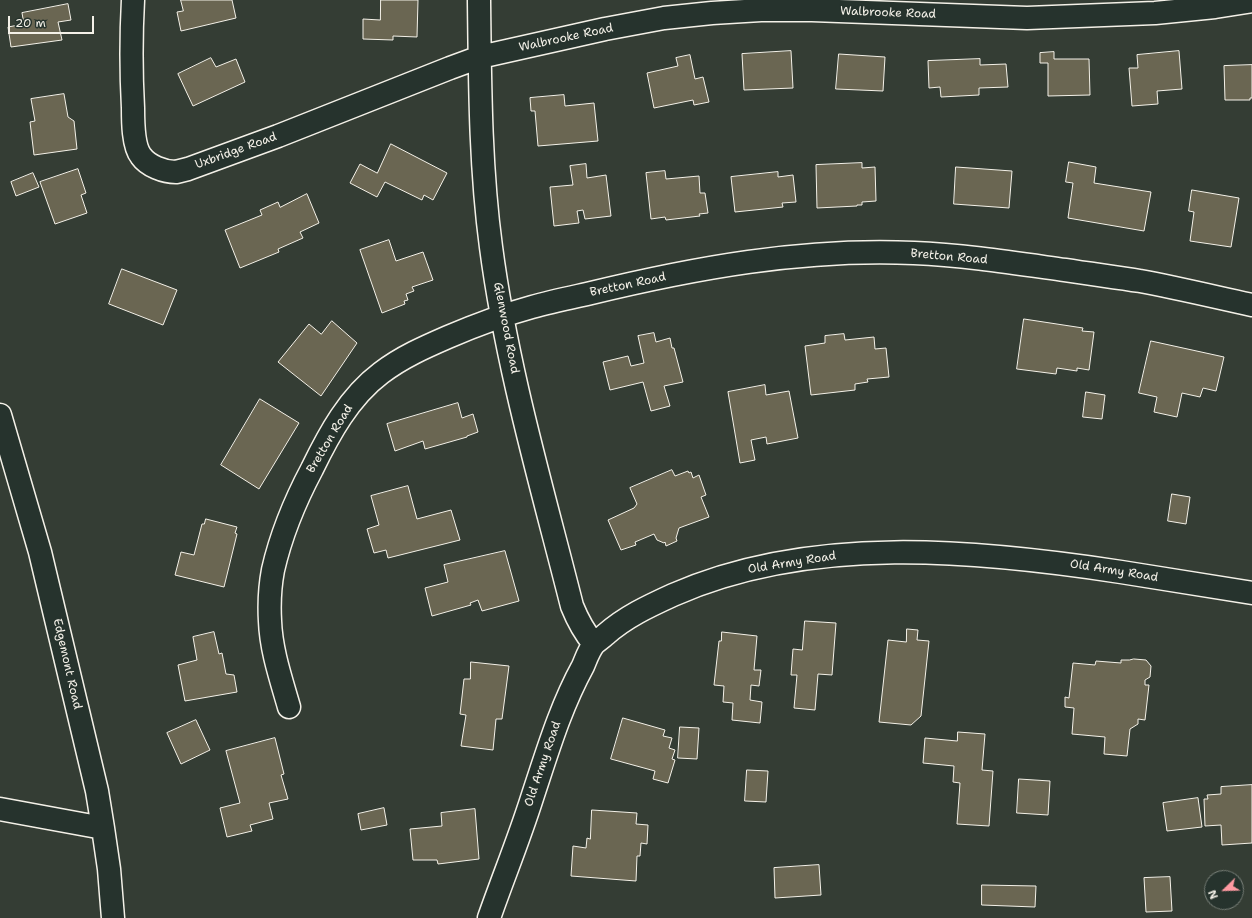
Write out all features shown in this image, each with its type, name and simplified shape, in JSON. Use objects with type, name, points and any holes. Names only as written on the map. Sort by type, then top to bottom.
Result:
[{"type":"street","name":"Uxbridge Road","points":[[133,0],[131,70],[133,123],[136,146],[140,156],[148,163],[160,169],[176,172],[278,136],[428,76],[480,57]]},
{"type":"street","name":"Glenwood Road","points":[[479,0],[481,118],[485,184],[491,247],[502,316],[511,362],[572,606],[584,632],[594,644]]},
{"type":"street","name":"Walbrooke Road","points":[[480,57],[664,18],[712,13],[760,10],[812,10],[1027,18],[1154,13],[1215,7],[1252,1]]},
{"type":"street","name":"Bretton Road","points":[[289,707],[272,642],[270,621],[270,598],[273,572],[282,536],[301,490],[323,447],[343,413],[362,390],[379,374],[396,362],[422,348],[475,326],[533,306],[610,288],[740,262],[798,256],[853,253],[914,253],[1034,265],[1139,281],[1252,305]]},
{"type":"street","name":"Edgemont Road","points":[[0,415],[40,552],[97,791],[109,869],[113,918]]},
{"type":"street","name":"Old Army Road","points":[[489,918],[559,718],[578,675],[594,644],[617,624],[652,604],[679,592],[743,570],[777,563],[816,557],[898,553],[989,556],[1052,562],[1252,593]]},
{"type":"street","points":[[0,809],[103,828]]},
{"type":"building","points":[[181,0],[232,0],[236,18],[181,31],[177,12],[183,11]]},
{"type":"building","points":[[381,0],[418,0],[417,37],[393,36],[393,40],[363,39],[363,19],[380,20]]},
{"type":"building","points":[[68,4],[71,20],[58,22],[62,40],[11,47],[8,27],[24,24],[22,13]]},
{"type":"building","points":[[791,51],[793,88],[744,90],[742,54]]},
{"type":"building","points":[[1179,51],[1182,89],[1157,91],[1158,104],[1132,106],[1129,68],[1138,68],[1137,55]]},
{"type":"building","points":[[1054,52],[1054,59],[1089,59],[1090,95],[1048,96],[1048,63],[1040,63],[1040,53]]},
{"type":"building","points":[[839,54],[885,57],[883,91],[836,89]]},
{"type":"building","points":[[690,55],[695,79],[703,77],[709,102],[694,105],[693,100],[654,108],[647,73],[678,66],[676,58]]},
{"type":"building","points":[[211,58],[216,67],[236,59],[245,82],[193,106],[178,74]]},
{"type":"building","points":[[980,59],[980,65],[1006,64],[1008,87],[979,88],[979,95],[941,97],[940,87],[929,88],[928,61]]},
{"type":"building","points":[[1252,65],[1252,98],[1250,98],[1250,100],[1225,100],[1224,66]]},
{"type":"building","points":[[64,94],[68,117],[74,121],[77,149],[34,155],[30,122],[35,121],[31,99]]},
{"type":"building","points":[[564,95],[565,106],[594,103],[598,141],[538,146],[535,111],[531,111],[530,98]]},
{"type":"building","points":[[391,144],[447,173],[433,200],[424,195],[422,200],[385,182],[377,197],[350,183],[360,164],[377,173]]},
{"type":"building","points":[[1069,162],[1096,167],[1094,183],[1151,192],[1144,231],[1068,218],[1073,183],[1066,182]]},
{"type":"building","points":[[862,163],[862,168],[875,167],[876,201],[862,202],[862,205],[857,206],[817,208],[816,165]]},
{"type":"building","points":[[586,164],[587,178],[606,175],[611,216],[585,219],[583,210],[577,211],[579,223],[554,226],[550,187],[573,185],[570,166]]},
{"type":"building","points":[[956,167],[1012,171],[1009,208],[954,204]]},
{"type":"building","points":[[78,169],[86,193],[81,195],[87,213],[55,224],[40,182]]},
{"type":"building","points":[[665,171],[666,179],[699,176],[700,193],[705,193],[708,213],[699,214],[700,216],[666,220],[665,217],[651,219],[646,173]]},
{"type":"building","points":[[778,172],[778,177],[793,175],[796,202],[782,203],[783,207],[735,212],[731,177]]},
{"type":"building","points":[[33,173],[39,187],[16,196],[11,182]]},
{"type":"building","points":[[1192,190],[1239,198],[1231,247],[1190,241],[1194,212],[1189,211]]},
{"type":"building","points":[[307,194],[319,223],[300,232],[303,238],[278,249],[279,252],[240,268],[225,230],[262,215],[260,210],[278,202],[280,207]]},
{"type":"building","points":[[389,240],[396,261],[423,252],[433,280],[412,287],[414,291],[406,294],[408,300],[404,301],[405,304],[382,313],[360,250]]},
{"type":"building","points":[[122,269],[177,290],[163,325],[109,304]]},
{"type":"building","points":[[1024,319],[1083,328],[1082,331],[1094,332],[1089,370],[1077,368],[1077,371],[1057,368],[1056,374],[1017,369]]},
{"type":"building","points":[[332,321],[357,343],[321,396],[278,362],[309,324],[321,334]]},
{"type":"building","points":[[654,333],[656,342],[670,338],[683,382],[664,386],[670,406],[651,411],[643,382],[610,390],[603,362],[628,356],[631,366],[644,363],[638,336]]},
{"type":"building","points":[[844,334],[845,340],[874,337],[875,349],[886,348],[889,377],[867,379],[868,382],[855,384],[855,390],[811,395],[805,346],[825,343],[825,336]]},
{"type":"building","points":[[1151,341],[1224,357],[1216,391],[1203,388],[1200,397],[1182,393],[1177,417],[1154,412],[1157,397],[1139,393]]},
{"type":"building","points":[[765,385],[766,395],[789,391],[798,438],[767,444],[766,437],[751,440],[755,460],[740,463],[728,392]]},
{"type":"building","points":[[1086,392],[1105,395],[1102,419],[1083,417]]},
{"type":"building","points":[[260,399],[299,423],[259,489],[221,465]]},
{"type":"building","points":[[458,403],[462,418],[473,414],[478,432],[467,437],[425,449],[423,441],[395,451],[387,424]]},
{"type":"building","points":[[672,470],[675,476],[688,471],[689,473],[691,472],[693,478],[699,475],[706,495],[701,497],[709,517],[679,528],[676,538],[677,541],[666,546],[665,542],[664,543],[657,540],[654,534],[635,542],[636,545],[621,550],[608,520],[634,508],[637,504],[630,488]]},
{"type":"building","points":[[408,486],[417,519],[451,510],[460,540],[388,558],[386,550],[374,553],[367,529],[379,525],[371,496]]},
{"type":"building","points":[[1172,494],[1190,497],[1186,524],[1168,521]]},
{"type":"building","points":[[206,519],[237,527],[235,533],[237,534],[224,587],[175,575],[181,552],[194,555],[202,524],[204,524]]},
{"type":"building","points":[[505,551],[519,601],[482,611],[478,600],[470,603],[471,605],[432,616],[425,588],[448,582],[444,565]]},
{"type":"building","points":[[805,621],[836,623],[832,675],[818,674],[815,710],[794,708],[797,675],[791,675],[793,649],[802,650]]},
{"type":"building","points":[[907,629],[918,630],[917,640],[929,641],[921,716],[911,725],[879,722],[888,640],[906,642]]},
{"type":"building","points":[[214,632],[219,654],[222,653],[226,674],[234,675],[237,692],[185,701],[178,665],[197,660],[193,637]]},
{"type":"building","points":[[722,632],[757,636],[754,670],[761,670],[759,686],[751,685],[750,700],[762,702],[760,723],[732,720],[733,703],[723,702],[724,686],[714,685],[719,641],[721,641]]},
{"type":"building","points":[[1121,660],[1146,660],[1151,666],[1150,677],[1145,680],[1145,685],[1149,685],[1145,720],[1138,719],[1138,724],[1130,729],[1127,756],[1104,754],[1105,737],[1072,734],[1074,708],[1065,707],[1065,697],[1069,698],[1073,663],[1095,665],[1096,661],[1121,663]]},
{"type":"building","points":[[471,662],[509,666],[502,719],[496,719],[493,750],[461,746],[466,715],[460,714],[464,679],[470,679]]},
{"type":"building","points":[[623,718],[665,730],[663,736],[672,738],[669,748],[675,750],[672,759],[675,760],[668,783],[653,779],[655,771],[611,759]]},
{"type":"building","points":[[196,720],[210,750],[181,764],[167,733]]},
{"type":"building","points":[[680,727],[699,728],[697,759],[678,758]]},
{"type":"building","points":[[958,732],[985,734],[982,770],[993,771],[989,826],[957,824],[960,783],[953,782],[954,766],[923,763],[925,738],[957,741]]},
{"type":"building","points":[[275,738],[284,774],[281,775],[288,799],[269,803],[273,819],[250,825],[252,831],[227,837],[220,808],[240,803],[226,751]]},
{"type":"building","points":[[747,770],[768,771],[766,802],[745,801]]},
{"type":"building","points":[[1019,779],[1050,781],[1048,815],[1017,813]]},
{"type":"building","points":[[1252,785],[1252,843],[1222,845],[1221,825],[1205,826],[1204,799],[1208,799],[1207,795],[1221,794],[1221,787]]},
{"type":"building","points":[[1198,798],[1202,827],[1167,831],[1163,803]]},
{"type":"building","points":[[384,808],[387,825],[361,830],[358,814]]},
{"type":"building","points":[[475,809],[479,859],[438,864],[437,860],[413,860],[410,829],[442,826],[441,813]]},
{"type":"building","points":[[592,810],[637,813],[636,824],[648,825],[647,844],[641,843],[640,856],[637,856],[636,881],[571,876],[573,846],[586,848],[587,838],[590,839]]},
{"type":"building","points":[[819,865],[821,895],[775,898],[774,868]]},
{"type":"building","points":[[1170,877],[1172,911],[1146,912],[1144,878]]},
{"type":"building","points":[[982,885],[1036,886],[1035,907],[982,905]]}]
